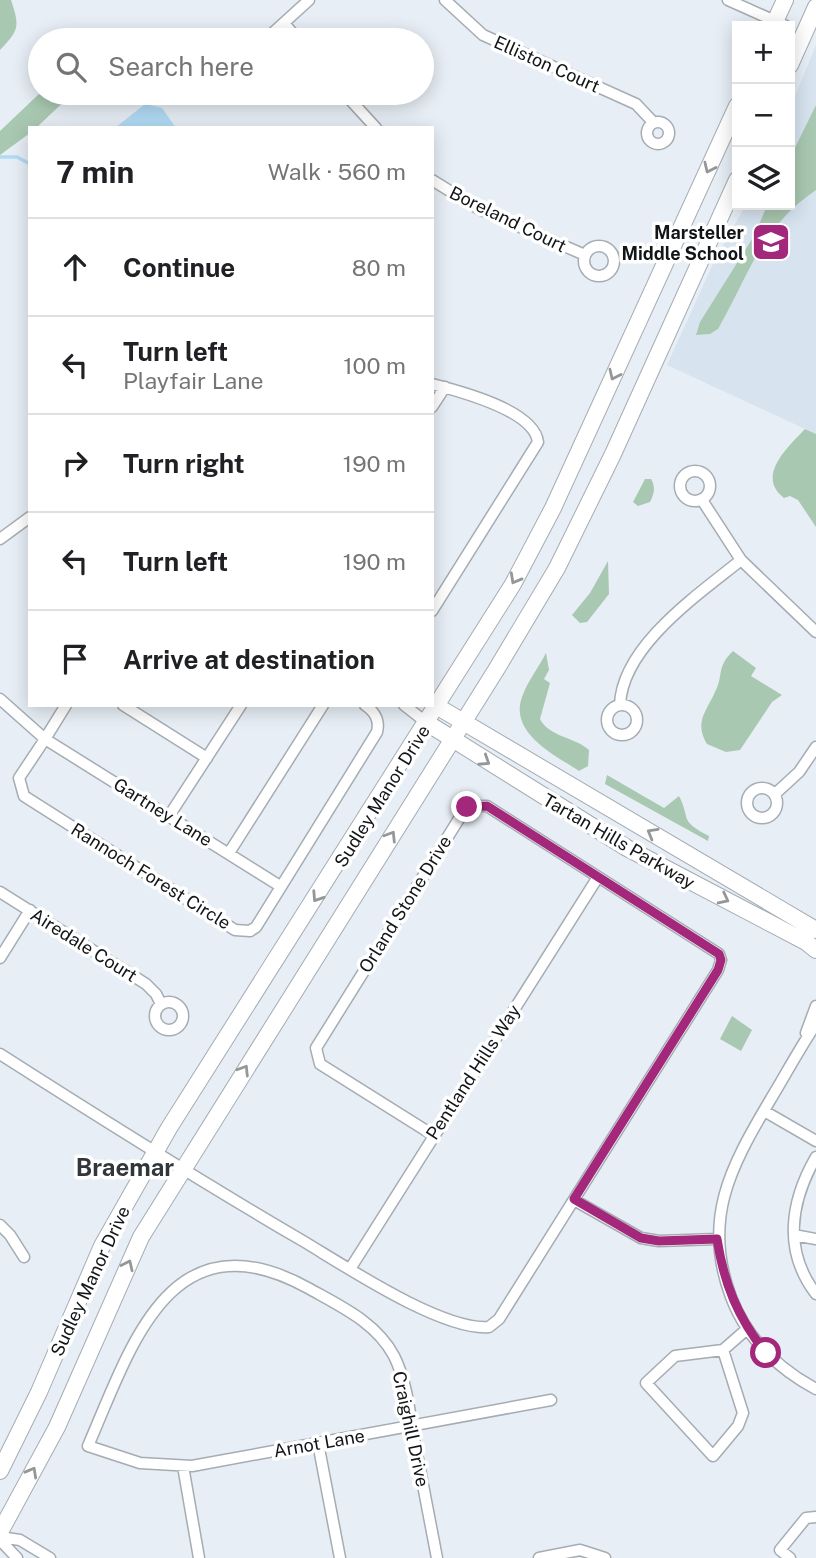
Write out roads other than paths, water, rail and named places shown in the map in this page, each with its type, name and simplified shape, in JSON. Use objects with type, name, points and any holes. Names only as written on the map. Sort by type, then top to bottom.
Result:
[{"type":"main road","points":[[785,0],[786,21]]},
{"type":"main road","points":[[795,21],[816,7]]},
{"type":"main road","name":"Sudley Manor Drive","points":[[0,1471],[40,1392],[91,1269],[155,1153],[513,584],[553,508],[732,117]]},
{"type":"main road","name":"Sudley Manor Drive","points":[[0,1536],[57,1427],[141,1237],[527,619],[586,512],[732,191]]},
{"type":"main road","name":"Tartan Hills Parkway","points":[[435,705],[816,930]]},
{"type":"main road","name":"Tartan Hills Parkway","points":[[428,723],[606,836],[806,942],[816,950]]},
{"type":"street","points":[[278,28],[309,0]]},
{"type":"street","name":"Elliston Court","points":[[445,0],[483,35],[636,104],[653,122]]},
{"type":"street","points":[[728,0],[773,21]]},
{"type":"street","points":[[284,23],[288,28]]},
{"type":"street","points":[[355,105],[374,126]]},
{"type":"street","name":"Boreland Court","points":[[434,181],[480,209],[585,255]]},
{"type":"street","points":[[434,384],[486,400],[530,426],[538,442],[434,608]]},
{"type":"street","points":[[434,404],[445,387]]},
{"type":"street","points":[[702,500],[741,560],[816,632]]},
{"type":"street","points":[[0,539],[28,518]]},
{"type":"street","points":[[620,705],[626,677],[650,641],[685,605],[741,560]]},
{"type":"street","name":"Gartney Lane","points":[[0,699],[45,739],[280,886]]},
{"type":"street","points":[[45,739],[65,707]]},
{"type":"street","points":[[125,707],[206,758]]},
{"type":"street","points":[[169,816],[240,707]]},
{"type":"street","points":[[229,853],[322,707]]},
{"type":"street","name":"Rannoch Forest Circle","points":[[45,739],[19,778],[24,796],[235,930],[250,931],[256,927],[377,732],[377,719],[368,707]]},
{"type":"street","points":[[407,707],[428,723]]},
{"type":"street","points":[[775,794],[799,772],[816,747]]},
{"type":"street","name":"Orland Stone Drive","points":[[0,1054],[181,1170],[417,1306],[460,1322],[489,1327],[499,1319],[718,970],[721,960],[714,949],[487,806],[476,804],[463,811],[316,1048],[320,1064],[433,1135]]},
{"type":"street","name":"Pentland Hills Way","points":[[351,1269],[598,877]]},
{"type":"street","name":"Airedale Court","points":[[0,892],[146,984],[161,1004]]},
{"type":"street","points":[[0,958],[30,910]]},
{"type":"street","points":[[804,1042],[816,1006]]},
{"type":"street","points":[[816,1024],[731,1171],[722,1199],[717,1239],[728,1288],[747,1329],[766,1353],[790,1374],[816,1389]]},
{"type":"street","points":[[764,1111],[816,1141]]},
{"type":"street","points":[[816,1157],[797,1199],[794,1235],[799,1266],[816,1294]]},
{"type":"street","points":[[574,1199],[641,1238],[659,1241],[717,1239]]},
{"type":"street","points":[[0,1225],[24,1257]]},
{"type":"street","points":[[794,1235],[816,1239]]},
{"type":"street","name":"Craighill Drive","points":[[88,1446],[136,1336],[152,1310],[187,1280],[235,1267],[268,1270],[286,1276],[367,1323],[382,1337],[400,1369],[437,1558]]},
{"type":"street","points":[[723,1350],[743,1413],[738,1426],[713,1456],[646,1383],[675,1356],[723,1350],[747,1329]]},
{"type":"street","name":"Arnot Lane","points":[[88,1446],[140,1463],[183,1466],[551,1400]]},
{"type":"street","points":[[318,1443],[340,1558]]},
{"type":"street","points":[[183,1466],[199,1558]]},
{"type":"street","points":[[790,1558],[780,1550],[806,1518],[816,1517]]},
{"type":"street","points":[[0,1536],[17,1558]]},
{"type":"street","points":[[0,1536],[20,1540],[50,1558]]},
{"type":"street","points":[[539,1558],[580,1550],[606,1558]]},
{"type":"water","points":[[144,105],[149,105],[162,108],[175,126],[118,126]]},
{"type":"waterway","points":[[0,157],[17,157],[28,163]]},
{"type":"place","name":"Marsteller Middle School","points":[[771,242]]},
{"type":"district","name":"Braemar","points":[[125,1167]]}]
